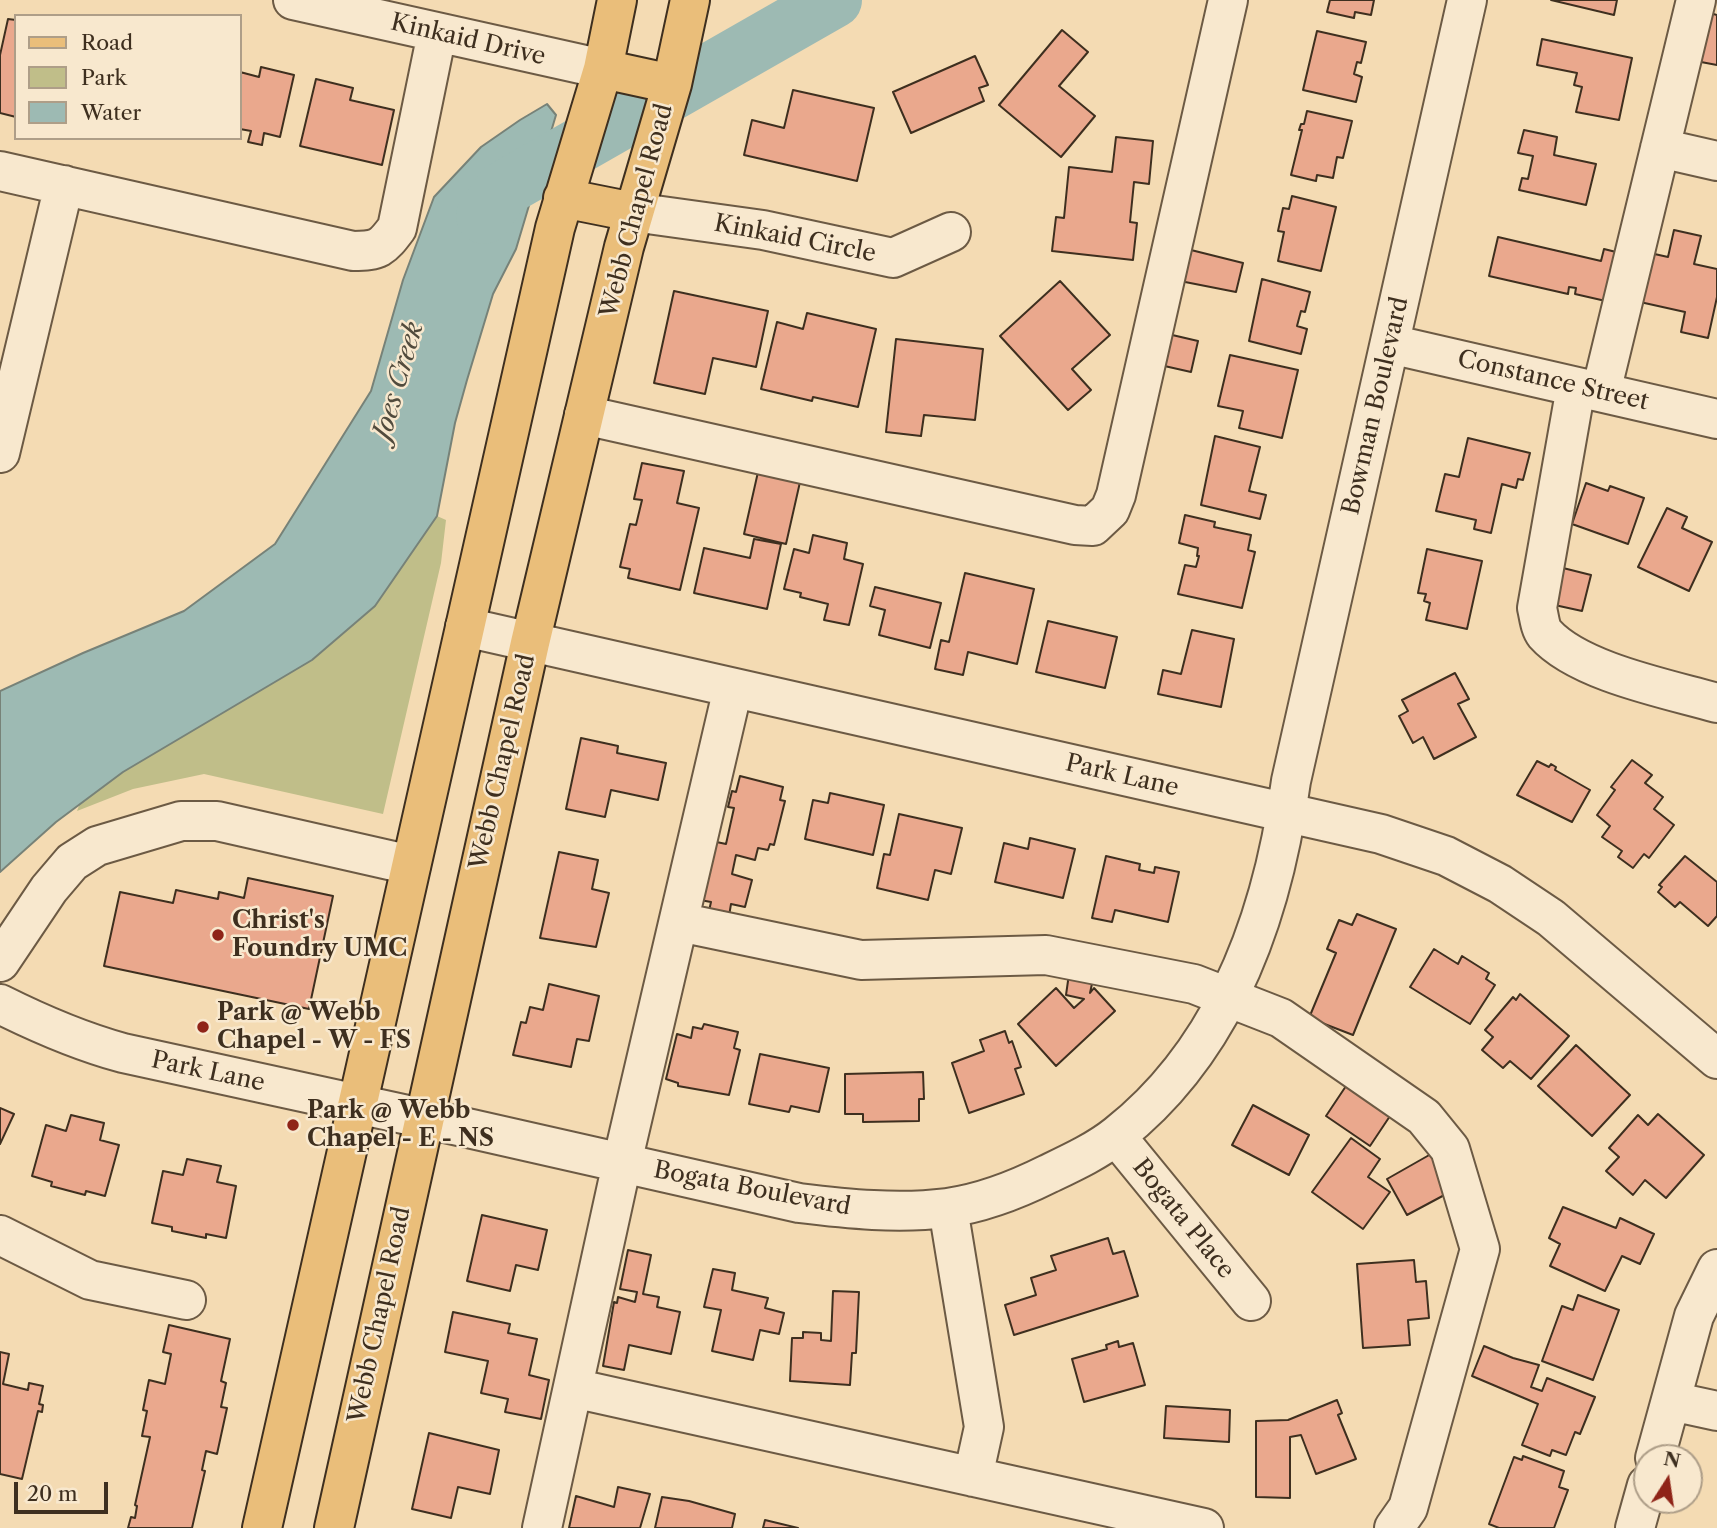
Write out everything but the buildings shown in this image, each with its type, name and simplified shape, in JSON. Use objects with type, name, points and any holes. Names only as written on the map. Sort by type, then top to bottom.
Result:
[{"type":"main road","points":[[262,1528],[465,627],[570,210],[617,0]]},
{"type":"main road","name":"Webb Chapel Road","points":[[334,1528],[530,643],[633,212],[672,84],[690,0]]},
{"type":"main road","points":[[603,69],[672,84]]},
{"type":"main road","points":[[570,210],[633,212]]},
{"type":"street","name":"Kinkaid Drive","points":[[293,0],[603,69]]},
{"type":"street","points":[[584,415],[1093,526],[1110,510],[1116,495],[1228,0]]},
{"type":"street","name":"Bowman Boulevard","points":[[1287,813],[1291,781],[1467,0]]},
{"type":"street","points":[[1696,0],[1660,148],[1588,390],[1537,608],[1543,632],[1567,651],[1608,671],[1717,703]]},
{"type":"street","points":[[0,171],[353,251],[370,251],[383,247],[397,228],[438,33]]},
{"type":"street","points":[[1660,148],[1717,161]]},
{"type":"street","points":[[0,453],[64,185]]},
{"type":"street","name":"Kinkaid Circle","points":[[633,212],[763,230],[893,258],[951,232]]},
{"type":"street","name":"Constance Street","points":[[1390,344],[1717,419]]},
{"type":"street","name":"Park Lane","points":[[465,627],[1381,834],[1446,856],[1500,884],[1551,918],[1717,1059]]},
{"type":"street","points":[[542,1528],[622,1163],[733,688]]},
{"type":"street","name":"Bogata Boulevard","points":[[424,1118],[799,1203],[890,1211],[948,1208],[1007,1194],[1070,1163],[1116,1136],[1186,1065],[1214,1026],[1248,954],[1270,883],[1287,813]]},
{"type":"street","points":[[0,962],[49,889],[72,862],[97,846],[181,821],[217,821],[411,865]]},
{"type":"street","points":[[679,922],[861,960],[1046,955],[1194,984],[1281,1018],[1424,1117],[1450,1149],[1480,1250],[1408,1508],[1394,1528]]},
{"type":"street","name":"Park Lane","points":[[0,1004],[45,1027],[123,1054],[424,1118]]},
{"type":"street","name":"Bogata Place","points":[[1116,1136],[1251,1301]]},
{"type":"street","points":[[948,1208],[984,1427],[973,1477]]},
{"type":"street","points":[[0,1235],[90,1280],[186,1300]]},
{"type":"street","points":[[1659,1444],[1694,1316],[1717,1269]]},
{"type":"street","points":[[573,1388],[1204,1528]]},
{"type":"street","points":[[1671,1401],[1717,1411]]},
{"type":"green space","points":[[437,516],[446,520],[441,563],[383,814],[204,774],[133,789],[77,811],[80,803],[123,771],[312,660],[375,606]]},
{"type":"water","points":[[547,104],[556,115],[516,249],[493,294],[467,380],[455,423],[437,516],[375,606],[312,660],[123,772],[56,822],[0,872],[0,691],[184,611],[275,544],[371,391],[403,280],[434,197],[481,147]]},
{"type":"waterway","name":"Joes Creek","points":[[484,216],[503,189],[834,0]]},
{"type":"place","name":"Christ's Foundry UMC","points":[[218,935]]},
{"type":"place","name":"Park @ Webb Chapel - W - FS","points":[[203,1027]]},
{"type":"place","name":"Park @ Webb Chapel - E - NS","points":[[293,1125]]}]
